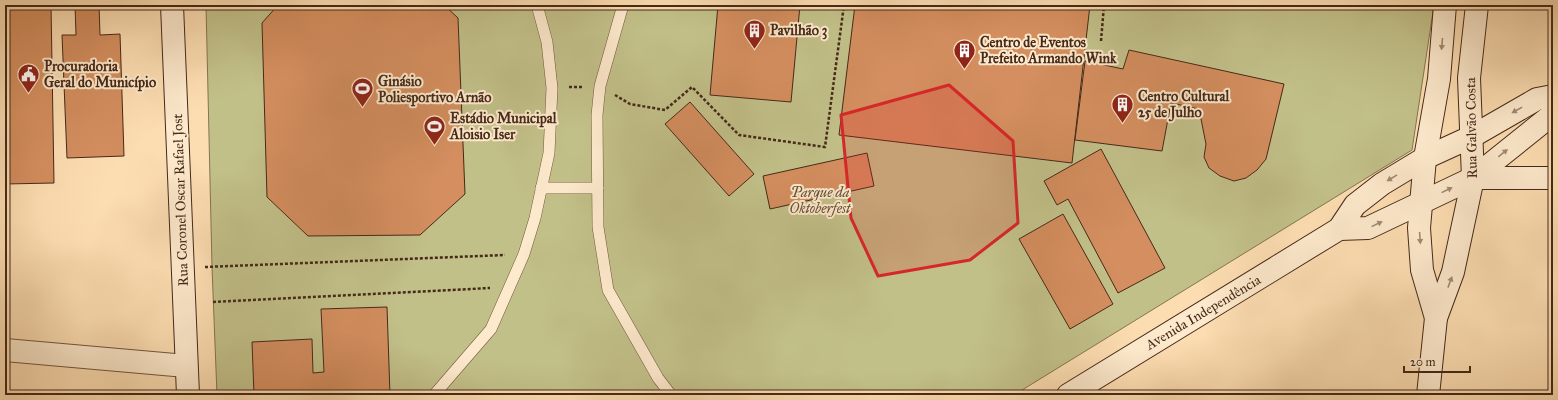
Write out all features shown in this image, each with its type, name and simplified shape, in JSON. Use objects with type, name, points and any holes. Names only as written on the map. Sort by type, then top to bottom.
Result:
[{"type":"main road","name":"Rua Coronel Oscar Rafael Jost","points":[[172,5],[188,395]]},
{"type":"main road","name":"Rua Galvão Costa","points":[[1436,318],[1422,270],[1419,228],[1425,158],[1439,80],[1445,5]]},
{"type":"main road","name":"Rua Galvão Costa","points":[[1428,395],[1436,318],[1454,272],[1473,178],[1469,78],[1477,5]]},
{"type":"main road","name":"Avenida Independência","points":[[1068,395],[1339,229],[1354,205],[1382,184],[1425,158],[1472,137],[1537,99],[1553,96]]},
{"type":"main road","name":"Avenida Independência","points":[[1339,229],[1368,228],[1473,178],[1553,114]]},
{"type":"main road","points":[[1473,178],[1553,178]]},
{"type":"main road","points":[[5,350],[186,366]]},
{"type":"lane","points":[[434,395],[491,330],[524,254],[536,218],[549,153],[552,88],[547,42],[537,5]]},
{"type":"lane","points":[[622,5],[600,86],[597,115],[598,227],[608,290],[658,378],[671,395]]},
{"type":"lane","points":[[541,188],[598,188]]},
{"type":"path","points":[[552,88],[600,86],[630,104],[665,110],[692,87],[739,135],[825,147],[844,5]]},
{"type":"path","points":[[1101,42],[1104,5]]},
{"type":"path","points":[[182,267],[524,254]]},
{"type":"path","points":[[213,302],[510,287]]},
{"type":"highlighted area","points":[[949,85],[1013,141],[1018,223],[970,260],[878,276],[851,218],[841,115]]},
{"type":"green space","name":"Parque da Oktoberfest","points":[[206,5],[1434,5],[1412,150],[1014,395],[217,395],[212,267]]},
{"type":"building","name":"Procuradoria Geral do Município","points":[[5,5],[51,5],[54,183],[5,184]]},
{"type":"building","points":[[75,5],[99,5],[100,35],[120,34],[124,156],[67,158],[62,35],[76,35]]},
{"type":"building","name":"Ginásio Poliesportivo Arnão","points":[[278,5],[444,5],[458,18],[465,194],[420,235],[308,236],[267,197],[262,23]]},
{"type":"building","name":"Pavilhão 3","points":[[718,5],[800,5],[791,102],[710,95]]},
{"type":"building","name":"Centro de Eventos Prefeito Armando Wink","points":[[855,5],[1090,5],[1072,163],[839,135]]},
{"type":"building","name":"Centro Cultural 25 de Julho","points":[[1129,50],[1284,84],[1266,159],[1257,170],[1246,178],[1234,181],[1220,176],[1209,168],[1204,157],[1206,144],[1199,109],[1171,103],[1162,151],[1075,140],[1085,61],[1123,69]]},
{"type":"building","points":[[690,102],[754,174],[729,196],[665,124]]},
{"type":"building","points":[[1101,149],[1165,268],[1118,293],[1068,199],[1057,205],[1044,181]]},
{"type":"building","points":[[867,153],[874,186],[770,209],[763,176]]},
{"type":"building","points":[[1063,214],[1113,304],[1070,329],[1019,239]]},
{"type":"building","points":[[387,307],[390,395],[254,395],[252,342],[312,339],[313,373],[324,372],[321,309]]},
{"type":"place","name":"Pavilhão 3","points":[[755,50]]},
{"type":"place","name":"Centro de Eventos Prefeito Armando Wink","points":[[965,70]]},
{"type":"place","name":"Procuradoria Geral do Município","points":[[29,94]]},
{"type":"place","name":"Ginásio Poliesportivo Arnão","points":[[363,108]]},
{"type":"place","name":"Centro Cultural 25 de Julho","points":[[1122,124]]},
{"type":"place","name":"Estádio Municipal Aloisio Iser","points":[[435,146]]}]
